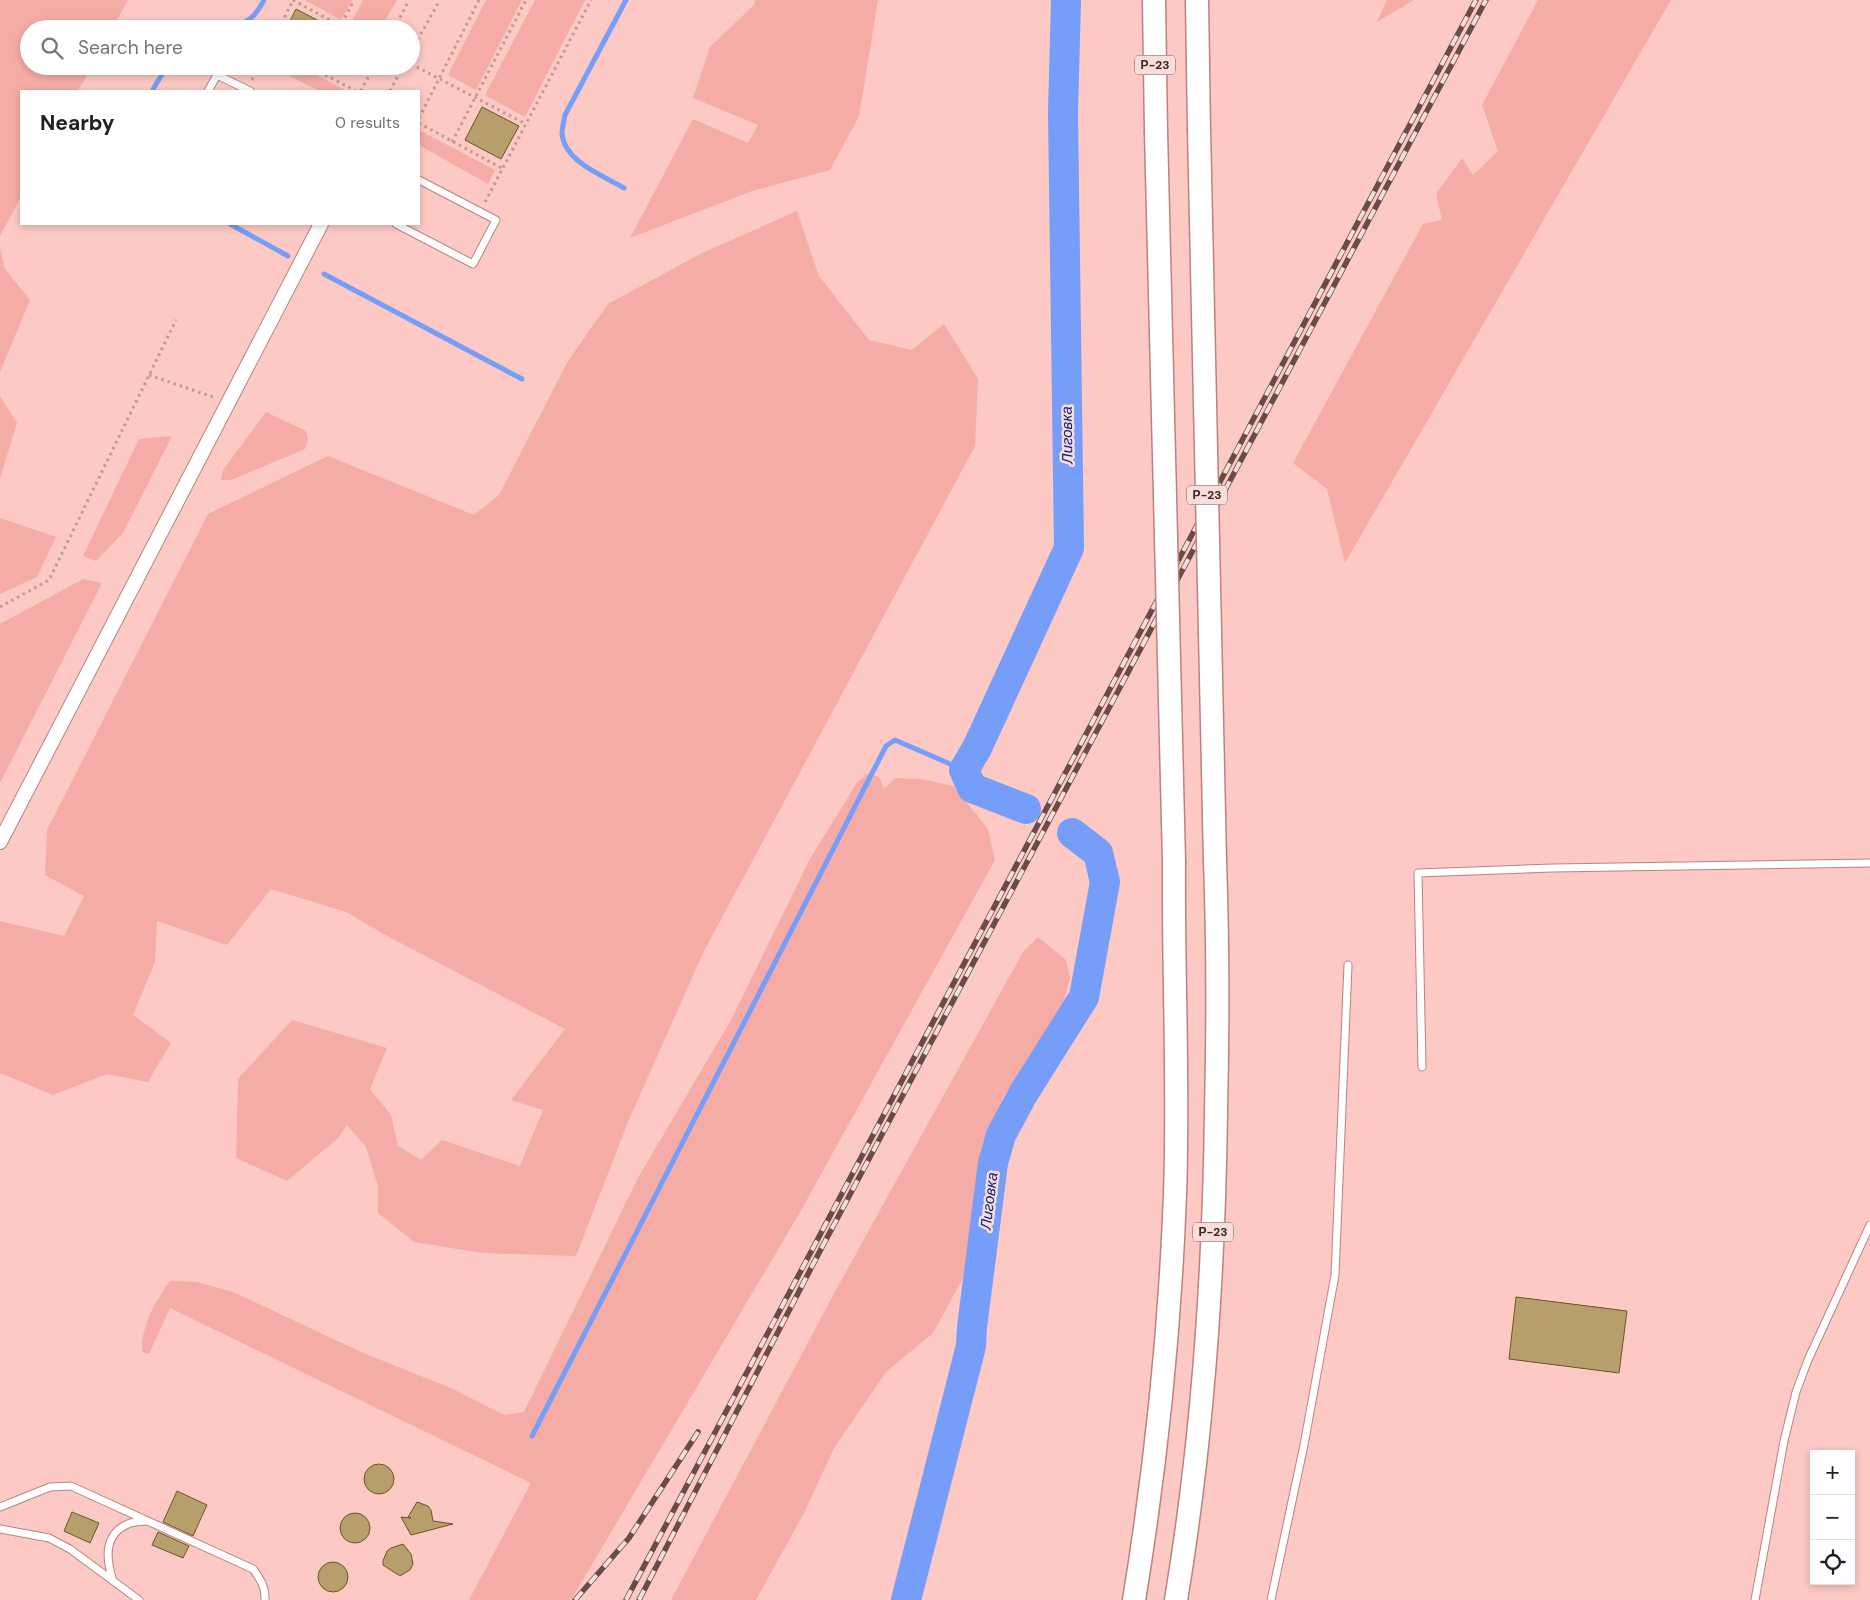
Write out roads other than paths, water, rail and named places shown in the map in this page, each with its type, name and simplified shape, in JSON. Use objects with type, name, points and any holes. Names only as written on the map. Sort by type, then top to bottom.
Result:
[{"type":"highway","name":"Р-23","points":[[1134,1600],[1158,1431],[1174,1194],[1176,1075],[1174,862],[1154,0]]},
{"type":"highway","name":"Р-23","points":[[1176,1600],[1198,1433],[1210,1286],[1215,1193],[1217,1056],[1218,943],[1197,0]]},
{"type":"street","points":[[0,842],[320,225]]},
{"type":"lane","points":[[209,90],[217,75],[248,90]]},
{"type":"lane","points":[[398,225],[473,264],[496,220],[420,181]]},
{"type":"lane","points":[[1422,1067],[1418,873],[1553,868],[1870,863]]},
{"type":"lane","points":[[1271,1600],[1304,1445],[1335,1275],[1348,965]]},
{"type":"lane","points":[[1754,1600],[1784,1441],[1796,1392],[1808,1360],[1870,1225]]},
{"type":"lane","points":[[0,1507],[50,1487],[71,1486],[253,1569],[266,1590],[265,1600]]},
{"type":"lane","points":[[112,1579],[107,1552],[110,1541],[118,1530],[130,1523],[148,1521]]},
{"type":"lane","points":[[0,1529],[49,1538],[70,1548],[139,1600]]},
{"type":"waterway","points":[[248,20],[256,13],[264,0]]},
{"type":"waterway","points":[[624,188],[577,160],[565,144],[562,134],[565,115],[626,0]]},
{"type":"waterway","name":"Лиговка","points":[[1026,809],[972,788],[964,770],[977,748],[1069,548],[1063,113],[1066,0]]},
{"type":"waterway","points":[[153,90],[162,75]]},
{"type":"waterway","points":[[232,225],[288,256]]},
{"type":"waterway","points":[[324,274],[522,379]]},
{"type":"waterway","points":[[532,1436],[886,746],[895,740],[964,770]]},
{"type":"waterway","name":"Лиговка","points":[[906,1600],[971,1346],[993,1163],[1001,1135],[1023,1094],[1084,997],[1105,882],[1098,853],[1072,833]]},
{"type":"railway","points":[[626,1600],[1476,0]]},
{"type":"railway","points":[[639,1600],[821,1249],[1486,0]]},
{"type":"railway","points":[[575,1600],[629,1538],[698,1432]]}]
